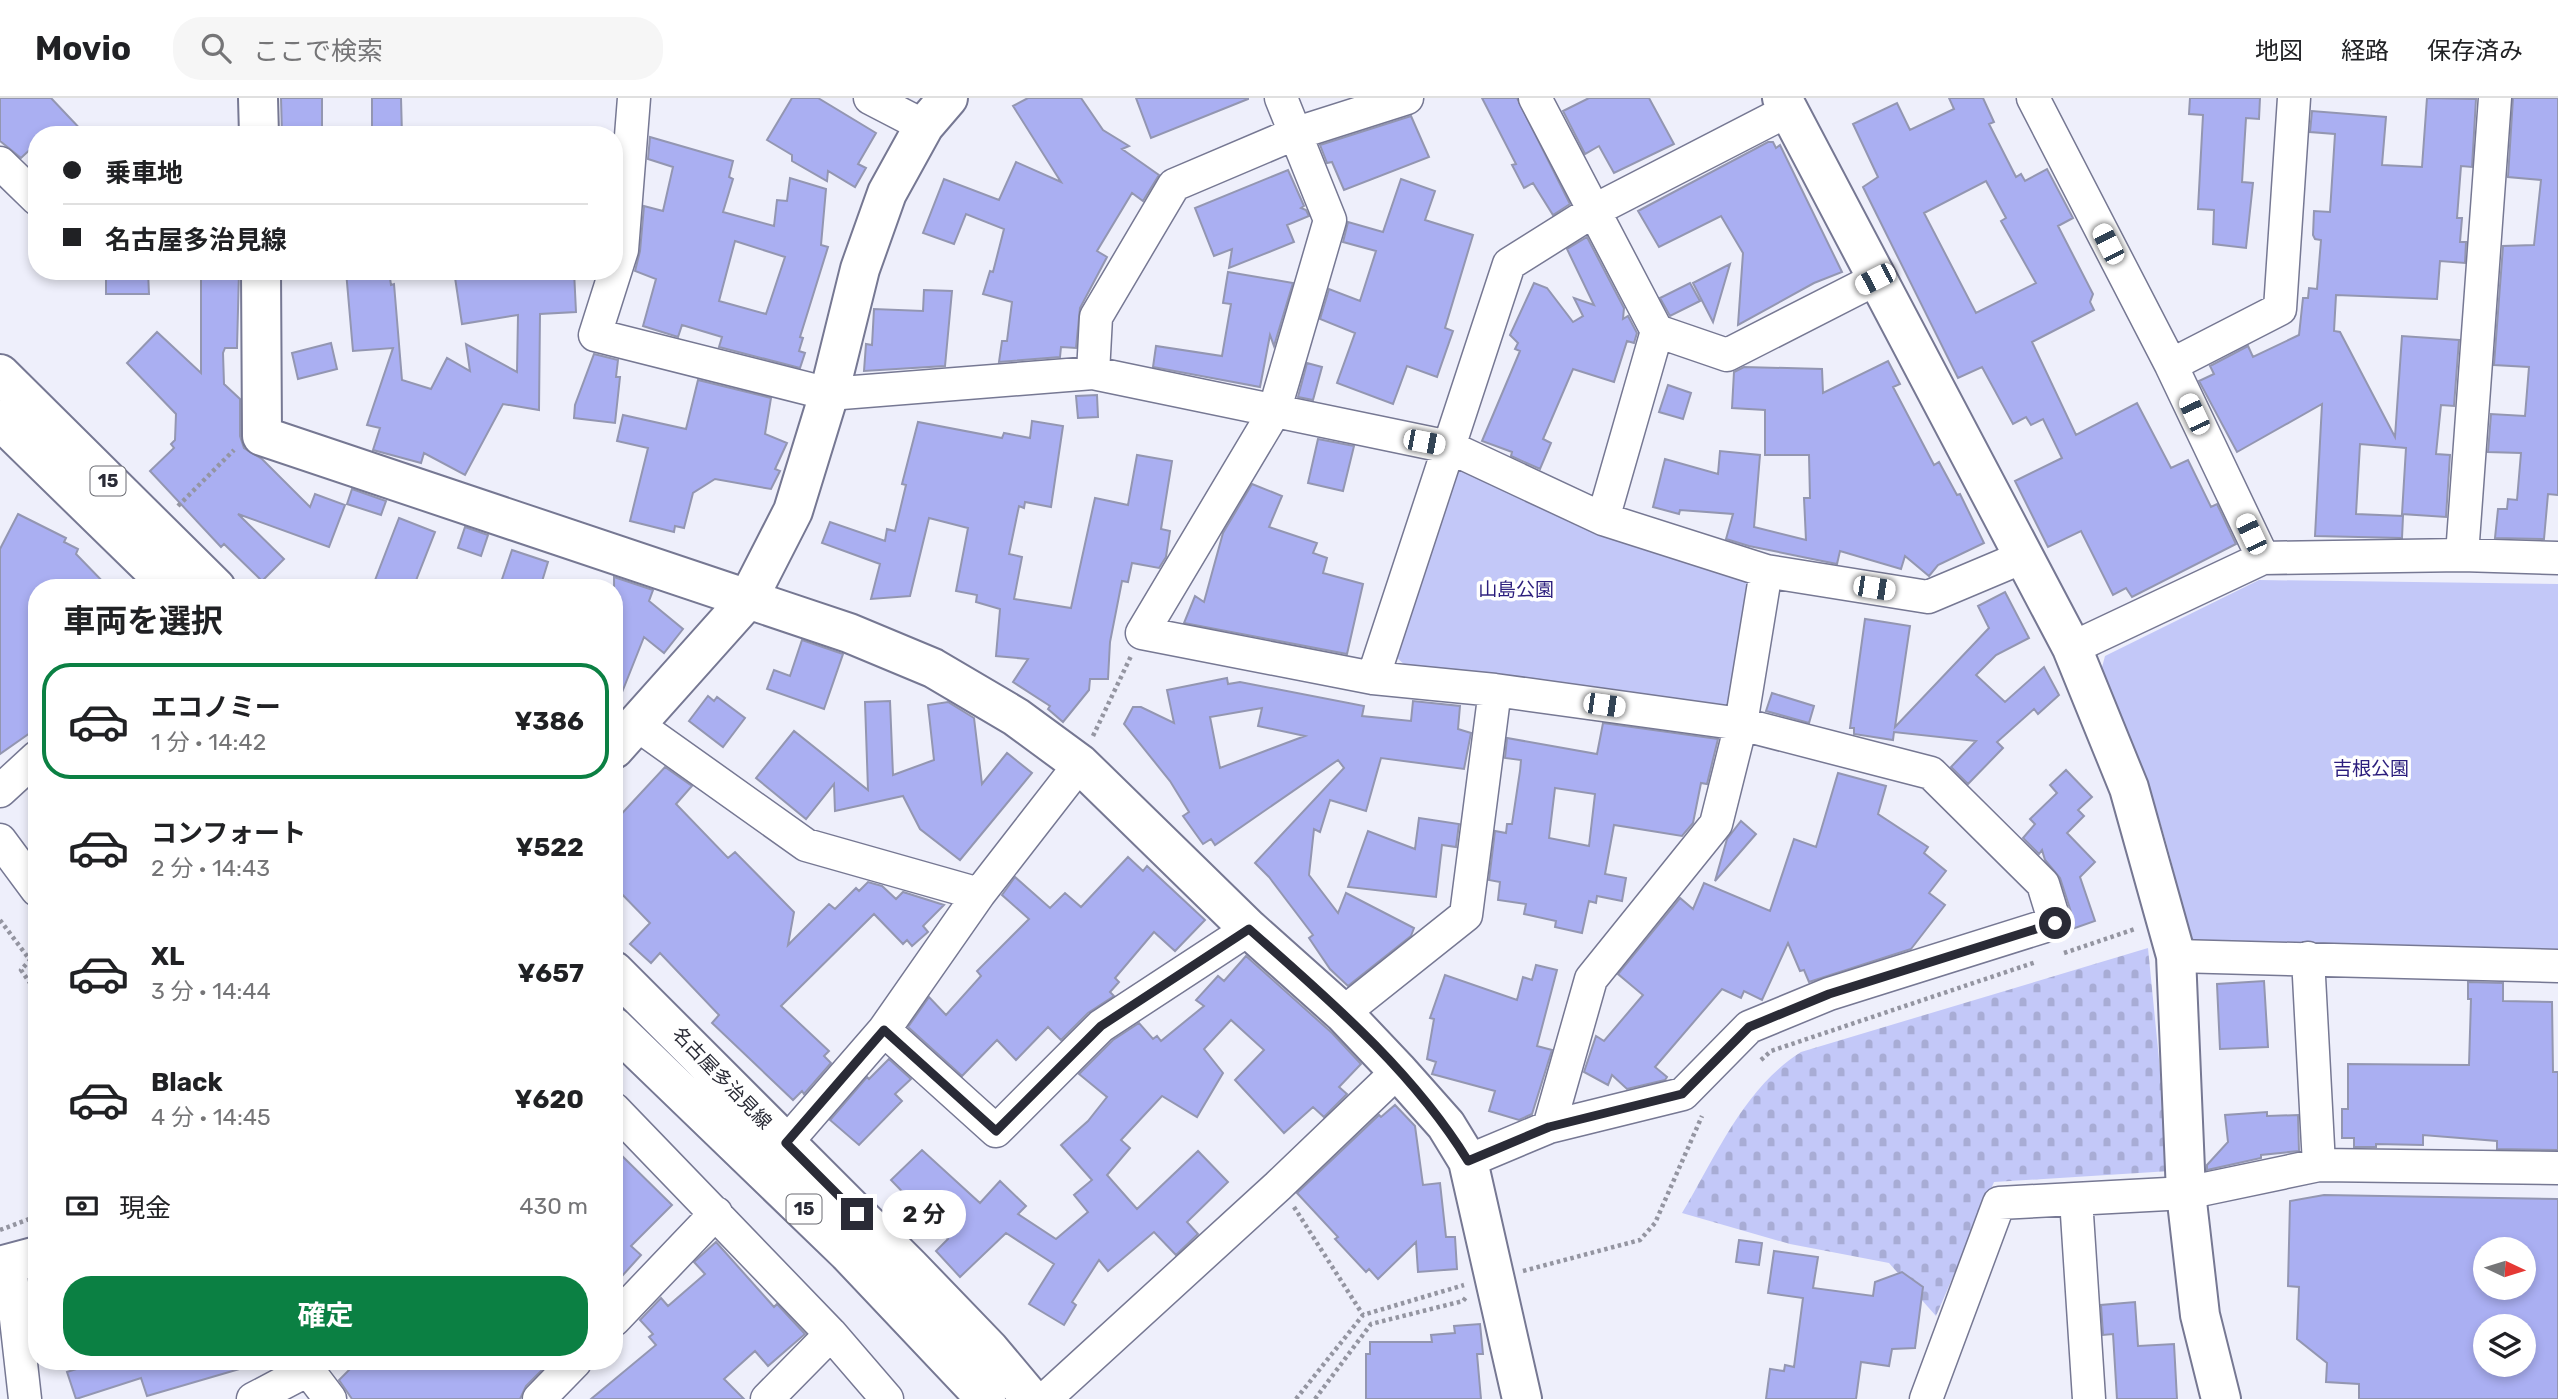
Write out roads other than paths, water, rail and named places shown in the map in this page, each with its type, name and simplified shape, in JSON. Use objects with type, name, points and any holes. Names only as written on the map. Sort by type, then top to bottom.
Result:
[{"type":"street","points":[[258,98],[259,126]]},
{"type":"street","points":[[623,176],[634,98]]},
{"type":"street","points":[[870,98],[936,112],[887,193],[860,269],[829,394],[793,511],[748,599],[625,737],[806,845],[979,894]]},
{"type":"street","points":[[1280,98],[1330,220],[1274,412],[1142,633],[1373,678],[1495,690],[1741,724],[1931,773],[2043,884],[2055,923],[1829,994],[1749,1027],[1682,1094],[1549,1127],[1468,1161]]},
{"type":"street","points":[[1093,373],[1096,317],[1174,185],[1294,134],[1407,98]]},
{"type":"street","points":[[1535,98],[1657,331],[1603,519]]},
{"type":"street","points":[[2033,98],[2171,365],[2263,558]]},
{"type":"street","points":[[2171,365],[2280,309],[2294,98]]},
{"type":"street","points":[[2462,555],[2495,98]]},
{"type":"street","points":[[1373,678],[1508,264],[1595,210],[1786,104],[1875,279],[2072,648],[2129,788],[2176,957],[2186,1193],[2200,1315],[2221,1399]]},
{"type":"street","points":[[0,163],[28,190]]},
{"type":"street","points":[[1657,331],[1727,355],[1875,279]]},
{"type":"street","points":[[261,280],[262,436],[849,633],[933,668],[1016,717],[1080,764],[1249,929],[1343,1013],[1446,1125],[1468,1161],[1488,1279],[1522,1399]]},
{"type":"street","points":[[612,280],[595,335],[829,394],[1093,373],[1449,447],[1603,519],[1766,571],[1928,597],[2023,557]]},
{"type":"street","name":"15","points":[[0,374],[207,579]]},
{"type":"street","name":"15","points":[[0,420],[163,579]]},
{"type":"street","points":[[2072,648],[2263,558],[2462,555],[2558,558]]},
{"type":"street","points":[[1549,1127],[1591,979],[1716,824],[1741,724],[1766,571]]},
{"type":"street","points":[[1343,1013],[1466,915],[1495,690]]},
{"type":"street","points":[[786,1143],[884,1030],[979,894],[1080,764]]},
{"type":"street","points":[[0,792],[28,766]]},
{"type":"street","points":[[0,841],[28,878]]},
{"type":"street","points":[[884,1030],[996,1131],[1101,1026],[1249,929]]},
{"type":"street","points":[[2176,957],[2308,958],[2558,966]]},
{"type":"street","points":[[2308,958],[2319,1166]]},
{"type":"street","name":"名古屋多治見線","points":[[623,980],[989,1349],[1031,1399]]},
{"type":"street","name":"名古屋多治見線","points":[[623,1036],[839,1244],[986,1399]]},
{"type":"street","points":[[1045,1399],[1398,1071]]},
{"type":"street","points":[[623,1118],[831,1334],[887,1399]]},
{"type":"street","points":[[1926,1399],[1999,1203],[2186,1193],[2319,1166],[2558,1168]]},
{"type":"street","points":[[2076,1199],[2088,1399]]},
{"type":"street","points":[[623,1311],[716,1213]]},
{"type":"street","points":[[12,1254],[25,1399]]},
{"type":"street","points":[[767,1399],[831,1334]]},
{"type":"street","points":[[253,1399],[304,1370]]},
{"type":"street","points":[[313,1370],[331,1399]]},
{"type":"street","points":[[543,1398],[568,1370]]},
{"type":"park label","name":"山島公園","points":[[1516,589]]},
{"type":"park label","name":"吉根公園","points":[[2371,768]]}]
